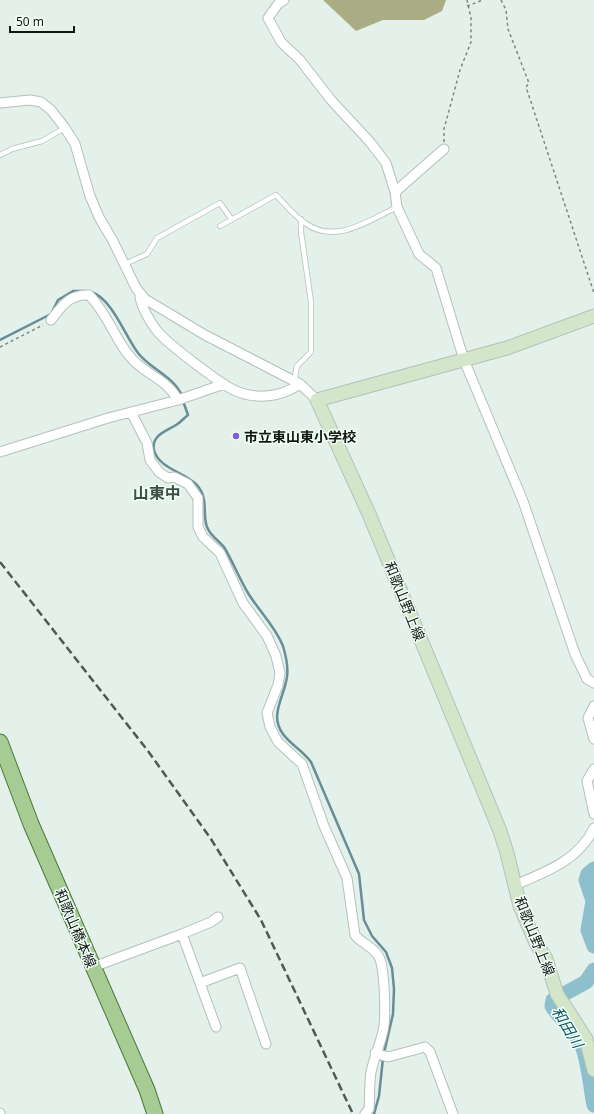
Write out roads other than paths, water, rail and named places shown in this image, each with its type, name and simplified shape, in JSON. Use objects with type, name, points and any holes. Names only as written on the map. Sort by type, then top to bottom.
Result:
[{"type":"main road","points":[[317,400],[507,348],[594,316]]},
{"type":"main road","name":"和歌山野上線","points":[[317,400],[372,521],[494,816],[507,853],[520,906],[536,943],[546,959],[558,996],[586,1039],[594,1070]]},
{"type":"main road","name":"和歌山橋本線","points":[[0,742],[31,824],[155,1114]]},
{"type":"street","points":[[284,0],[278,4],[268,18],[281,42],[300,60],[331,100],[370,142],[386,163],[395,192],[397,207],[419,254],[436,268],[464,360],[524,501],[575,654],[587,679],[594,683]]},
{"type":"street","points":[[0,103],[30,100],[42,102],[51,110],[65,128],[75,144],[90,196],[99,217],[140,293],[145,299],[205,335],[297,383],[317,400]]},
{"type":"street","points":[[395,192],[444,149]]},
{"type":"street","points":[[140,293],[140,298],[144,309],[158,332],[235,391],[245,394],[271,396],[282,394],[297,383]]},
{"type":"street","points":[[51,320],[64,303],[78,294],[88,295],[100,306],[128,355],[136,364],[167,385],[178,400]]},
{"type":"street","points":[[0,452],[108,418],[178,400],[224,384]]},
{"type":"street","points":[[131,412],[147,443],[150,460],[159,472],[168,478],[174,478],[188,484],[198,498],[198,526],[203,537],[220,553],[243,603],[267,636],[276,656],[280,673],[278,685],[267,713],[270,727],[278,742],[302,764],[324,826],[346,878],[355,935],[359,940],[374,950],[382,966],[385,1019],[383,1031],[375,1053],[371,1074],[370,1110],[365,1114]]},
{"type":"street","points":[[594,706],[588,718],[594,739]]},
{"type":"street","points":[[594,769],[587,781],[594,814]]},
{"type":"street","points":[[515,885],[544,873],[573,856],[584,846],[594,828]]},
{"type":"street","points":[[93,967],[182,934],[211,922],[218,917]]},
{"type":"street","points":[[182,934],[216,1027]]},
{"type":"street","points":[[200,984],[240,968],[266,1044]]},
{"type":"street","points":[[375,1053],[388,1057],[425,1047],[430,1052],[453,1114]]},
{"type":"lane","points":[[0,155],[12,149],[42,141],[65,128]]},
{"type":"lane","points":[[220,226],[276,195],[305,224],[329,234],[350,230],[397,207]]},
{"type":"lane","points":[[125,264],[147,254],[157,238],[220,203],[232,220]]},
{"type":"lane","points":[[297,383],[297,366],[310,352],[311,302],[301,232],[301,219]]},
{"type":"waterway","points":[[0,340],[51,314],[58,300],[73,291],[84,291]]},
{"type":"waterway","points":[[91,292],[99,296],[112,309],[133,346],[143,359],[168,378],[182,396]]},
{"type":"waterway","points":[[183,401],[188,415],[178,424],[157,437],[154,450],[161,462],[192,481],[201,491],[204,502],[205,519],[209,532],[224,547],[252,600],[276,632],[283,646],[287,674],[278,708],[277,721],[279,728],[286,738],[311,762],[359,874],[364,920],[372,936],[386,952],[392,968],[394,989],[393,1014],[384,1053]]},
{"type":"waterway","name":"和田川","points":[[594,869],[588,874],[586,880],[593,901],[588,930],[594,946]]},
{"type":"waterway","name":"和田川","points":[[594,970],[586,982],[553,1000],[552,1006],[575,1033],[584,1050],[594,1105]]},
{"type":"waterway","points":[[374,1114],[379,1096],[383,1058]]},
{"type":"railway","points":[[0,562],[148,751],[211,839],[261,920],[353,1114]]},
{"type":"place","name":"市立東山東小学校","points":[[236,436]]},
{"type":"district","name":"山東中","points":[[157,493]]}]
